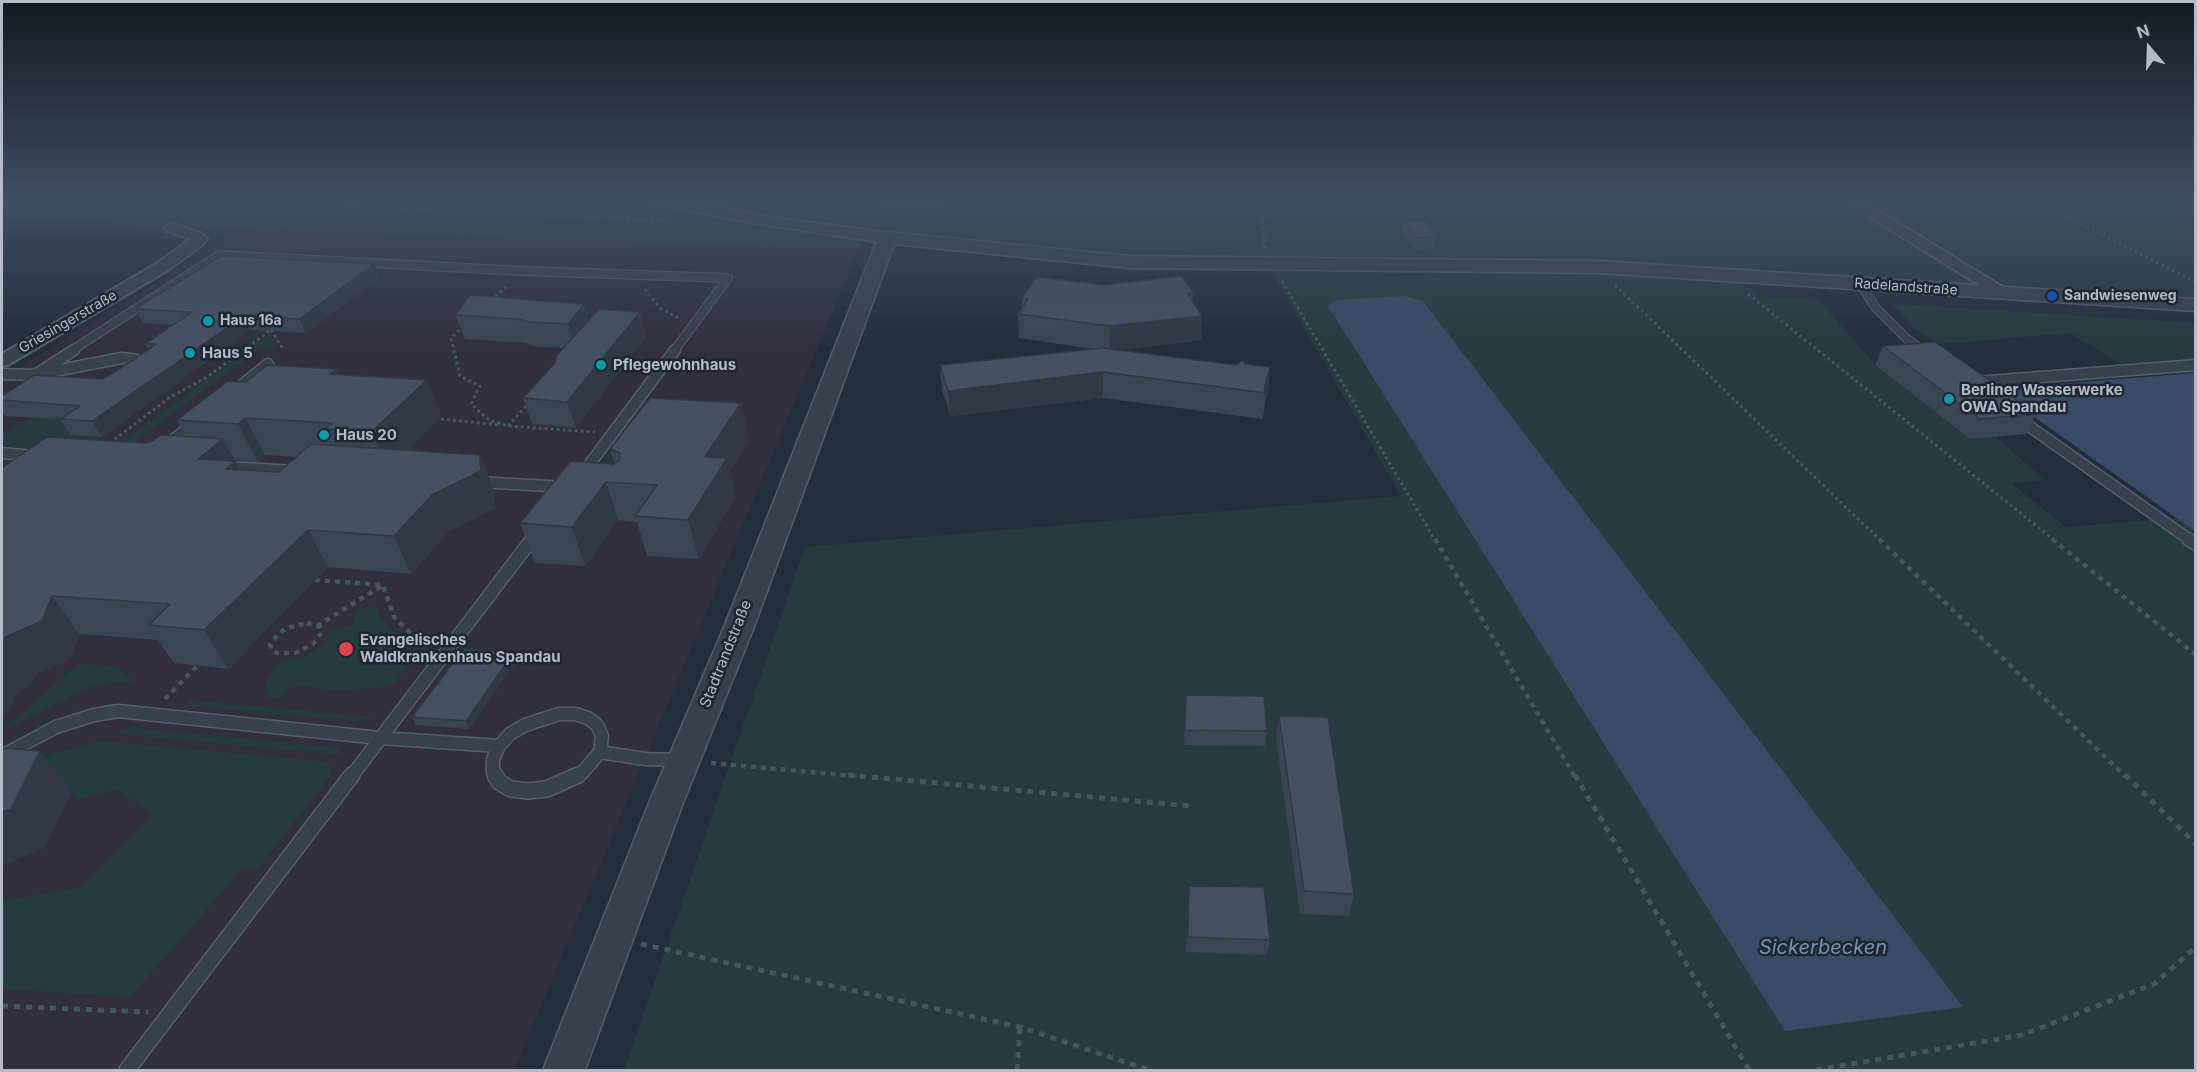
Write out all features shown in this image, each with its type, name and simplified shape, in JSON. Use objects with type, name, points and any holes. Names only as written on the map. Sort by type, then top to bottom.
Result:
[{"type":"street","name":"Griesingerstraße","points":[[2,361],[162,267],[188,249]]},
{"type":"street","name":"Stadtrandstraße","points":[[564,1071],[684,761],[739,627],[883,249]]},
{"type":"street","name":"Radelandstraße","points":[[998,249],[1129,262],[1619,268],[2196,305]]},
{"type":"street","points":[[1932,249],[2007,294]]},
{"type":"lane","points":[[202,254],[524,271],[728,278],[579,479]]},
{"type":"lane","points":[[19,385],[219,255]]},
{"type":"lane","points":[[1860,284],[1876,308],[1907,339],[1932,356]]},
{"type":"lane","points":[[35,375],[122,358],[144,363],[138,370]]},
{"type":"lane","points":[[233,392],[268,364]]},
{"type":"lane","points":[[1979,389],[1969,382],[2196,365]]},
{"type":"lane","points":[[2,374],[63,379]]},
{"type":"lane","points":[[2007,410],[2139,506],[2196,544]]},
{"type":"lane","points":[[163,448],[207,413]]},
{"type":"lane","points":[[5,457],[42,456]]},
{"type":"lane","points":[[216,466],[311,472]]},
{"type":"lane","points":[[465,481],[572,488],[571,495]]},
{"type":"lane","points":[[127,1071],[541,528]]},
{"type":"lane","points":[[2,756],[56,727],[94,714],[118,711],[380,738],[499,746]]},
{"type":"lane","points":[[575,714],[588,718],[597,725],[602,736],[600,752],[582,772],[565,783],[547,789],[528,791],[512,789],[500,782],[493,772],[493,759],[499,746],[510,734],[525,725],[550,716],[575,714]]},
{"type":"lane","points":[[600,752],[645,759],[684,761]]},
{"type":"path","points":[[1265,249],[1272,265],[1749,1071]]},
{"type":"path","points":[[2131,249],[2196,282]]},
{"type":"path","points":[[1619,268],[1620,276],[1615,285],[2196,844]]},
{"type":"path","points":[[483,308],[524,271]]},
{"type":"path","points":[[634,274],[660,308],[680,319],[679,328]]},
{"type":"path","points":[[1732,276],[1749,295],[2196,655]]},
{"type":"path","points":[[467,323],[451,338],[460,376],[480,386],[471,404],[489,420],[508,426]]},
{"type":"path","points":[[105,447],[169,398],[207,378],[278,324]]},
{"type":"path","points":[[271,330],[283,349]]},
{"type":"path","points":[[508,426],[535,396]]},
{"type":"path","points":[[441,419],[614,434]]},
{"type":"path","points":[[315,580],[383,585]]},
{"type":"path","points":[[383,585],[394,617],[411,634],[450,648]]},
{"type":"path","points":[[317,626],[321,632],[319,638],[305,649],[285,654],[272,650],[270,645],[273,639],[287,628],[307,623],[317,626],[383,585]]},
{"type":"path","points":[[150,715],[197,666]]},
{"type":"path","points":[[684,761],[1191,806]]},
{"type":"path","points":[[614,939],[1020,1027],[1149,1071]]},
{"type":"path","points":[[1816,1071],[2022,1035],[2154,984],[2196,947]]},
{"type":"path","points":[[2,1006],[170,1013]]},
{"type":"path","points":[[1017,1071],[1020,1027]]},
{"type":"shaded area","name":"Evangelisches Waldkrankenhaus Spandau","points":[[210,249],[858,250],[514,1070],[2,1070],[2,378]]},
{"type":"green space","points":[[1053,249],[1917,249],[1976,285],[1663,266],[1142,258]]},
{"type":"green space","points":[[1944,249],[2195,249],[2195,304],[2020,289],[2005,285]]},
{"type":"green space","points":[[1270,268],[1599,269],[1736,278],[1758,296],[1819,300],[1875,365],[1970,439],[1996,437],[2045,480],[2012,484],[2066,527],[2178,518],[2195,531],[2195,1070],[624,1070],[805,547],[1401,496]]},
{"type":"green space","points":[[1893,304],[2195,323],[2195,360],[2121,364],[2070,333],[1940,344],[1912,327]]},
{"type":"green space","points":[[269,334],[277,349],[261,348],[133,443],[108,452]]},
{"type":"green space","points":[[34,417],[90,421],[97,437],[88,444],[66,450],[3,446],[2,434]]},
{"type":"green space","points":[[366,606],[376,608],[381,620],[400,634],[391,644],[402,651],[398,660],[408,664],[395,683],[383,687],[336,691],[298,685],[288,689],[280,699],[265,697],[268,690],[265,683],[279,662],[304,656],[316,650],[325,642],[331,630],[354,625],[354,613]]},
{"type":"green space","points":[[78,664],[118,668],[135,682],[116,682],[87,688],[2,731]]},
{"type":"green space","points":[[190,700],[375,717],[357,722],[184,706]]},
{"type":"green space","points":[[124,727],[335,747],[343,755],[117,734]]},
{"type":"green space","points":[[101,741],[321,761],[327,762],[331,769],[328,779],[257,869],[242,869],[130,997],[2,989],[2,901],[81,887],[153,815],[117,789],[78,800],[72,790],[25,772],[54,753]]},
{"type":"water","name":"Sickerbecken","points":[[1404,296],[1423,301],[1963,1007],[1785,1031],[1328,306],[1336,300]]},
{"type":"water","points":[[2195,373],[2195,531],[1995,389]]},
{"type":"building","points":[[221,256],[374,264],[299,319],[244,316],[92,421],[60,419],[80,406],[2,400],[2,396],[34,375],[103,379],[132,361],[156,344],[145,344],[192,312],[135,309]]},
{"type":"building","points":[[1182,276],[1194,293],[1187,293],[1202,316],[1110,326],[1018,314],[1028,299],[1022,298],[1037,277],[1104,285]]},
{"type":"building","points":[[470,295],[584,304],[568,324],[456,315]]},
{"type":"building","points":[[599,309],[640,312],[567,402],[523,398],[555,363],[557,355]]},
{"type":"building","points":[[1935,342],[2037,414],[1980,419],[1883,346]]},
{"type":"building","points":[[1103,348],[1236,365],[1242,360],[1245,364],[1270,367],[1264,390],[1266,393],[1103,372],[948,391],[940,365]]},
{"type":"building","points":[[267,365],[337,369],[330,374],[427,380],[371,432],[325,429],[332,423],[246,418],[238,424],[177,420],[228,381],[246,382]]},
{"type":"building","points":[[650,398],[741,403],[705,457],[727,458],[688,520],[635,516],[657,485],[606,482],[572,527],[520,523],[571,461],[613,464],[619,461],[620,453],[610,449]]},
{"type":"building","points":[[161,435],[223,439],[198,459],[235,461],[226,469],[279,472],[311,444],[480,455],[481,471],[432,495],[394,536],[308,530],[204,630],[149,625],[170,604],[52,596],[42,621],[5,637],[2,646],[2,468],[47,437],[144,443],[151,442]]},
{"type":"building","points":[[464,649],[514,652],[466,721],[412,717]]},
{"type":"building","points":[[1186,695],[1264,696],[1267,731],[1185,730]]},
{"type":"building","points":[[1279,716],[1328,717],[1354,894],[1304,891]]},
{"type":"building","points":[[2,749],[40,751],[11,809],[2,812]]},
{"type":"building","points":[[1189,886],[1264,887],[1270,940],[1188,937]]},
{"type":"place","name":"Sandwiesenweg","points":[[2052,296]]},
{"type":"place","name":"Haus 16a","points":[[208,321]]},
{"type":"place","name":"Haus 5","points":[[190,353]]},
{"type":"place","name":"Pflegewohnhaus","points":[[601,365]]},
{"type":"place","name":"Berliner Wasserwerke OWA Spandau","points":[[1949,399]]},
{"type":"place","name":"Haus 20","points":[[324,435]]},
{"type":"place","name":"Evangelisches Waldkrankenhaus Spandau","points":[[346,649]]}]
